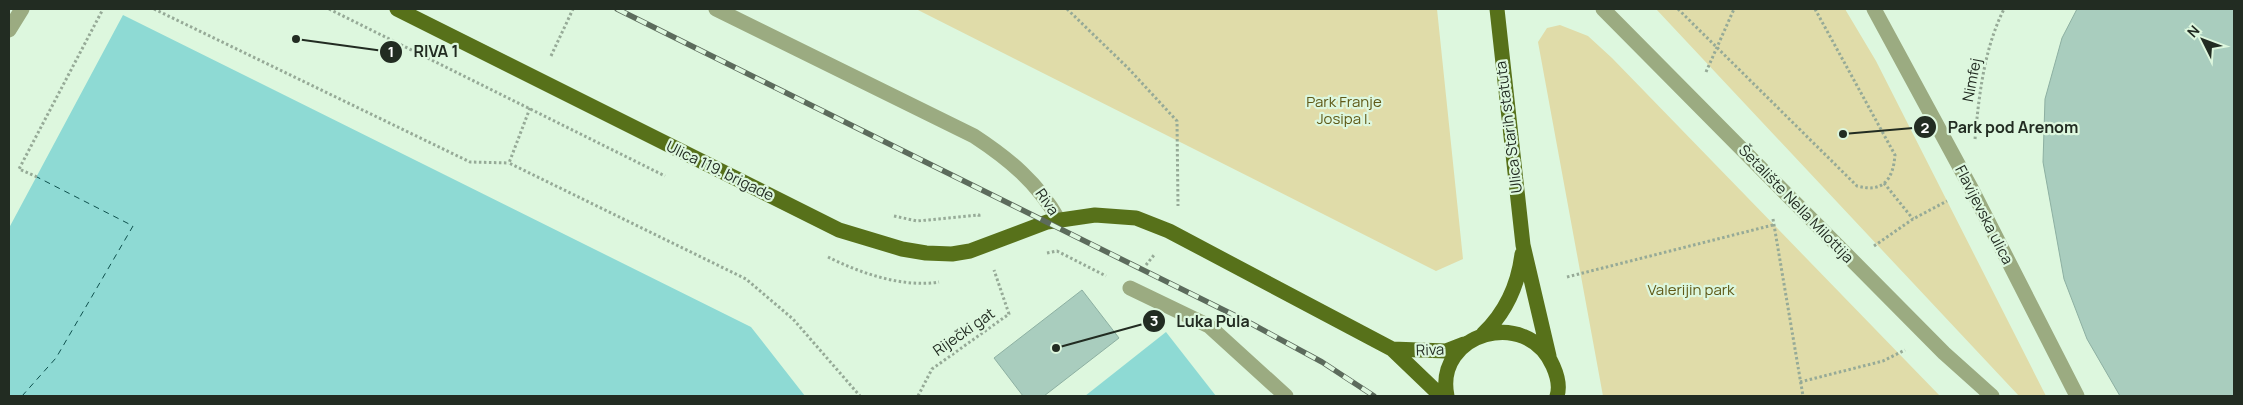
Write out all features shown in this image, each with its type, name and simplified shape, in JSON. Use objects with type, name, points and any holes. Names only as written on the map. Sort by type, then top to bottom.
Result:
[{"type":"main road","name":"Ulica 119. brigade","points":[[397,9],[543,84],[838,230],[902,249],[926,253],[970,251],[1058,219]]},
{"type":"main road","name":"Ulica Starih statuta","points":[[1497,9],[1523,245],[1549,356],[1557,374],[1557,396]]},
{"type":"main road","name":"Riva","points":[[1058,219],[1095,215],[1136,218],[1169,231],[1392,349],[1441,396]]},
{"type":"main road","name":"Ulica Starih statuta","points":[[1483,334],[1498,319],[1515,289],[1520,272],[1523,245]]},
{"type":"main road","points":[[1447,396],[1448,372],[1456,356],[1467,343],[1483,334],[1501,331],[1520,334],[1537,343],[1549,356]]},
{"type":"main road","name":"Riva","points":[[1392,349],[1446,351],[1467,343]]},
{"type":"street","points":[[9,30],[22,9]]},
{"type":"street","name":"Riva","points":[[716,9],[974,136],[1002,155],[1026,176],[1041,192],[1058,219]]},
{"type":"street","name":"Šetalište Nella Milottija","points":[[1603,9],[1850,260],[1944,353],[1992,396]]},
{"type":"street","name":"Flavijevska ulica","points":[[1874,9],[1971,188],[2077,396]]},
{"type":"street","points":[[1130,288],[1209,326],[1286,396]]},
{"type":"path","points":[[37,177],[19,169],[103,9]]},
{"type":"path","points":[[154,9],[470,162],[509,163],[746,279],[793,319],[860,396]]},
{"type":"path","points":[[558,62],[550,58],[573,9]]},
{"type":"path","points":[[1067,9],[1128,68],[1177,121],[1178,213]]},
{"type":"path","points":[[1678,9],[1857,186],[1871,189],[1884,184],[1894,171],[1895,155],[1815,9]]},
{"type":"path","points":[[1706,72],[1734,9]]},
{"type":"path","name":"Nimfej","points":[[1975,142],[1980,88],[1996,24],[2004,9]]},
{"type":"path","points":[[509,163],[523,123],[543,84]]},
{"type":"path","points":[[1884,184],[1913,219]]},
{"type":"path","points":[[1850,260],[1913,219],[1971,188]]},
{"type":"path","points":[[889,215],[917,221],[979,215]]},
{"type":"path","points":[[1567,277],[1773,224],[1803,396]]},
{"type":"path","name":"Riječki gat","points":[[918,396],[932,369],[1009,314],[994,267]]},
{"type":"path","points":[[1800,382],[1883,361]]},
{"type":"green space","name":"Park Franje Josipa I.","points":[[916,9],[1437,9],[1463,259],[1436,271]]},
{"type":"green space","points":[[1656,9],[1845,9],[1876,61],[2046,396],[2019,396]]},
{"type":"green space","name":"Valerijin park","points":[[1560,25],[1588,36],[1612,58],[1940,396],[1603,396],[1538,42],[1547,28]]},
{"type":"water","points":[[123,15],[751,327],[805,396],[9,396],[9,228]]},
{"type":"water","points":[[1166,332],[1216,396],[1085,396]]},
{"type":"building","points":[[2077,9],[2234,9],[2234,396],[2120,396],[2087,339],[2064,279],[2043,162],[2045,99],[2062,38]]},
{"type":"building","points":[[1082,290],[1119,338],[1044,396],[1023,396],[994,358]]},
{"type":"ferry route","points":[[22,396],[56,358],[133,226],[37,177]]},
{"type":"railway","points":[[617,9],[1252,324],[1322,362],[1374,396]]},
{"type":"place","name":"RIVA 1","points":[[296,39]]},
{"type":"place","name":"Park pod Arenom","points":[[1843,134]]},
{"type":"place","name":"Luka Pula","points":[[1056,348]]}]
